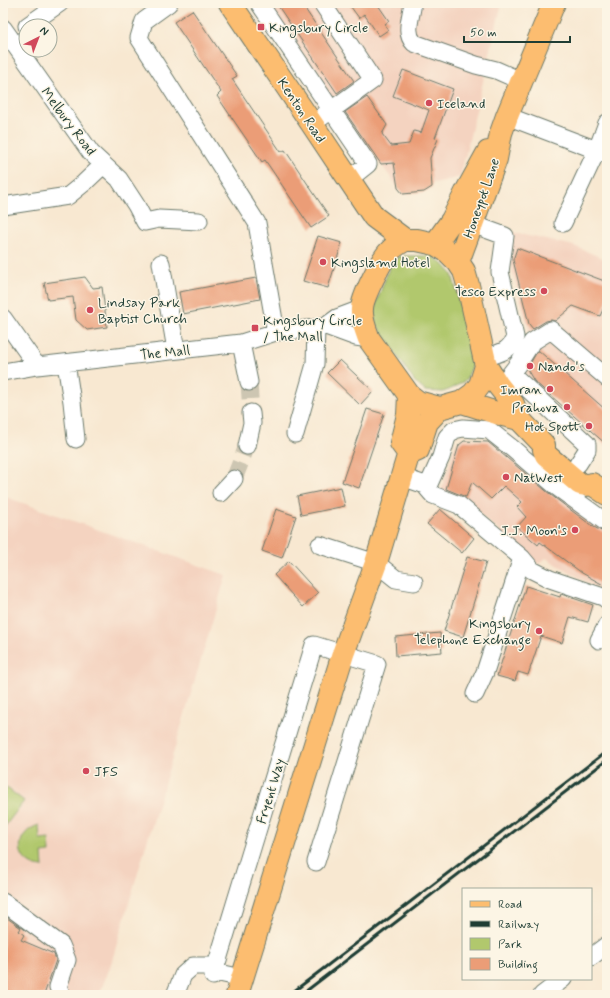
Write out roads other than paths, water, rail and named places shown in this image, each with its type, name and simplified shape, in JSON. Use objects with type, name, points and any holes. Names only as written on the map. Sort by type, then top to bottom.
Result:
[{"type":"main road","name":"Kenton Road","points":[[230,3],[374,217],[405,240]]},
{"type":"main road","name":"Honeypot Lane","points":[[435,244],[452,220],[504,124],[554,3]]},
{"type":"main road","name":"Honeypot Lane","points":[[458,262],[496,159],[504,124]]},
{"type":"main road","name":"Kenton Road","points":[[374,217],[377,238],[383,259]]},
{"type":"main road","points":[[405,240],[417,240],[435,244],[448,252],[458,262],[464,271],[485,362],[480,385],[462,402],[440,408],[418,402],[409,395],[369,339],[362,309],[367,293],[383,259],[389,251],[405,240]]},
{"type":"main road","points":[[485,362],[503,381],[518,419],[544,445],[544,453],[580,484],[599,489]]},
{"type":"main road","points":[[409,395],[408,415],[401,443],[409,454]]},
{"type":"main road","points":[[462,402],[518,419]]},
{"type":"main road","name":"Fryent Way","points":[[239,988],[343,654],[376,563],[409,454],[418,450],[427,422],[440,408]]},
{"type":"main road","points":[[544,445],[554,443],[590,475],[599,489]]},
{"type":"street","points":[[38,18],[60,3]]},
{"type":"street","points":[[169,3],[144,21],[139,38],[257,223],[276,332]]},
{"type":"street","points":[[259,3],[368,164],[348,180]]},
{"type":"street","points":[[312,124],[373,80],[322,3]]},
{"type":"street","points":[[412,8],[408,33],[410,39],[414,43],[476,66],[496,70],[521,81]]},
{"type":"street","points":[[5,36],[18,30]]},
{"type":"street","name":"Melbury Road","points":[[5,36],[91,153],[119,179],[145,222],[159,219],[199,221]]},
{"type":"street","points":[[563,223],[602,152],[607,123]]},
{"type":"street","points":[[504,124],[602,152]]},
{"type":"street","points":[[3,206],[68,196],[103,165]]},
{"type":"street","points":[[472,224],[505,236],[500,272],[515,338],[507,351],[485,362]]},
{"type":"street","points":[[161,263],[176,350]]},
{"type":"street","name":"The Mall","points":[[321,327],[337,318],[362,309]]},
{"type":"street","points":[[3,318],[37,366]]},
{"type":"street","points":[[295,434],[315,364],[321,327]]},
{"type":"street","name":"The Mall","points":[[3,372],[37,366],[241,343],[276,332],[321,327],[356,337],[369,339]]},
{"type":"street","points":[[503,381],[518,364],[532,342],[551,330],[607,378]]},
{"type":"street","points":[[241,343],[249,382]]},
{"type":"street","points":[[66,363],[76,439]]},
{"type":"street","points":[[503,381],[515,377],[587,444],[588,450],[578,464]]},
{"type":"street","points":[[247,446],[252,423],[251,413]]},
{"type":"street","points":[[607,522],[558,487],[514,449],[489,430],[463,428],[454,430],[447,437],[441,457],[427,488],[433,495],[459,504],[522,558],[532,570],[550,579],[603,597],[607,600]]},
{"type":"street","points":[[221,493],[234,478]]},
{"type":"street","points":[[402,478],[428,486]]},
{"type":"street","points":[[320,545],[376,563],[396,579],[414,582]]},
{"type":"street","points":[[475,694],[486,672],[522,558]]},
{"type":"street","points":[[598,640],[607,625]]},
{"type":"street","name":"Fryent Way","points":[[215,971],[314,645],[343,654]]},
{"type":"street","points":[[316,862],[377,664],[343,654]]},
{"type":"street","points":[[3,902],[61,945],[68,960],[58,987],[62,995]]},
{"type":"street","points":[[175,995],[183,975],[192,966],[215,971],[239,988]]},
{"type":"street","points":[[542,995],[562,980]]},
{"type":"tunnel","points":[[249,382],[251,413]]},
{"type":"tunnel","points":[[234,479],[247,446]]},
{"type":"railway","points":[[289,995],[607,751]]},
{"type":"railway","points":[[301,995],[607,760]]},
{"type":"place","name":"Kingsbury Circle","points":[[261,27]]},
{"type":"place","name":"Iceland","points":[[429,103]]},
{"type":"place","name":"Kingslamd Hotel","points":[[323,262]]},
{"type":"place","name":"Tesco Express","points":[[544,291]]},
{"type":"place","name":"Lindsay Park Baptist Church","points":[[90,310]]},
{"type":"place","name":"Kingsbury Circle / The Mall","points":[[255,328]]},
{"type":"place","name":"Nando's","points":[[530,366]]},
{"type":"place","name":"Imran","points":[[550,389]]},
{"type":"place","name":"Prahova","points":[[567,407]]},
{"type":"place","name":"Hot Spott","points":[[589,426]]},
{"type":"place","name":"NatWest","points":[[506,477]]},
{"type":"place","name":"J.J. Moon's","points":[[575,530]]},
{"type":"place","name":"Kingsbury Telephone Exchange","points":[[539,631]]},
{"type":"place","name":"JFS","points":[[86,771]]}]
